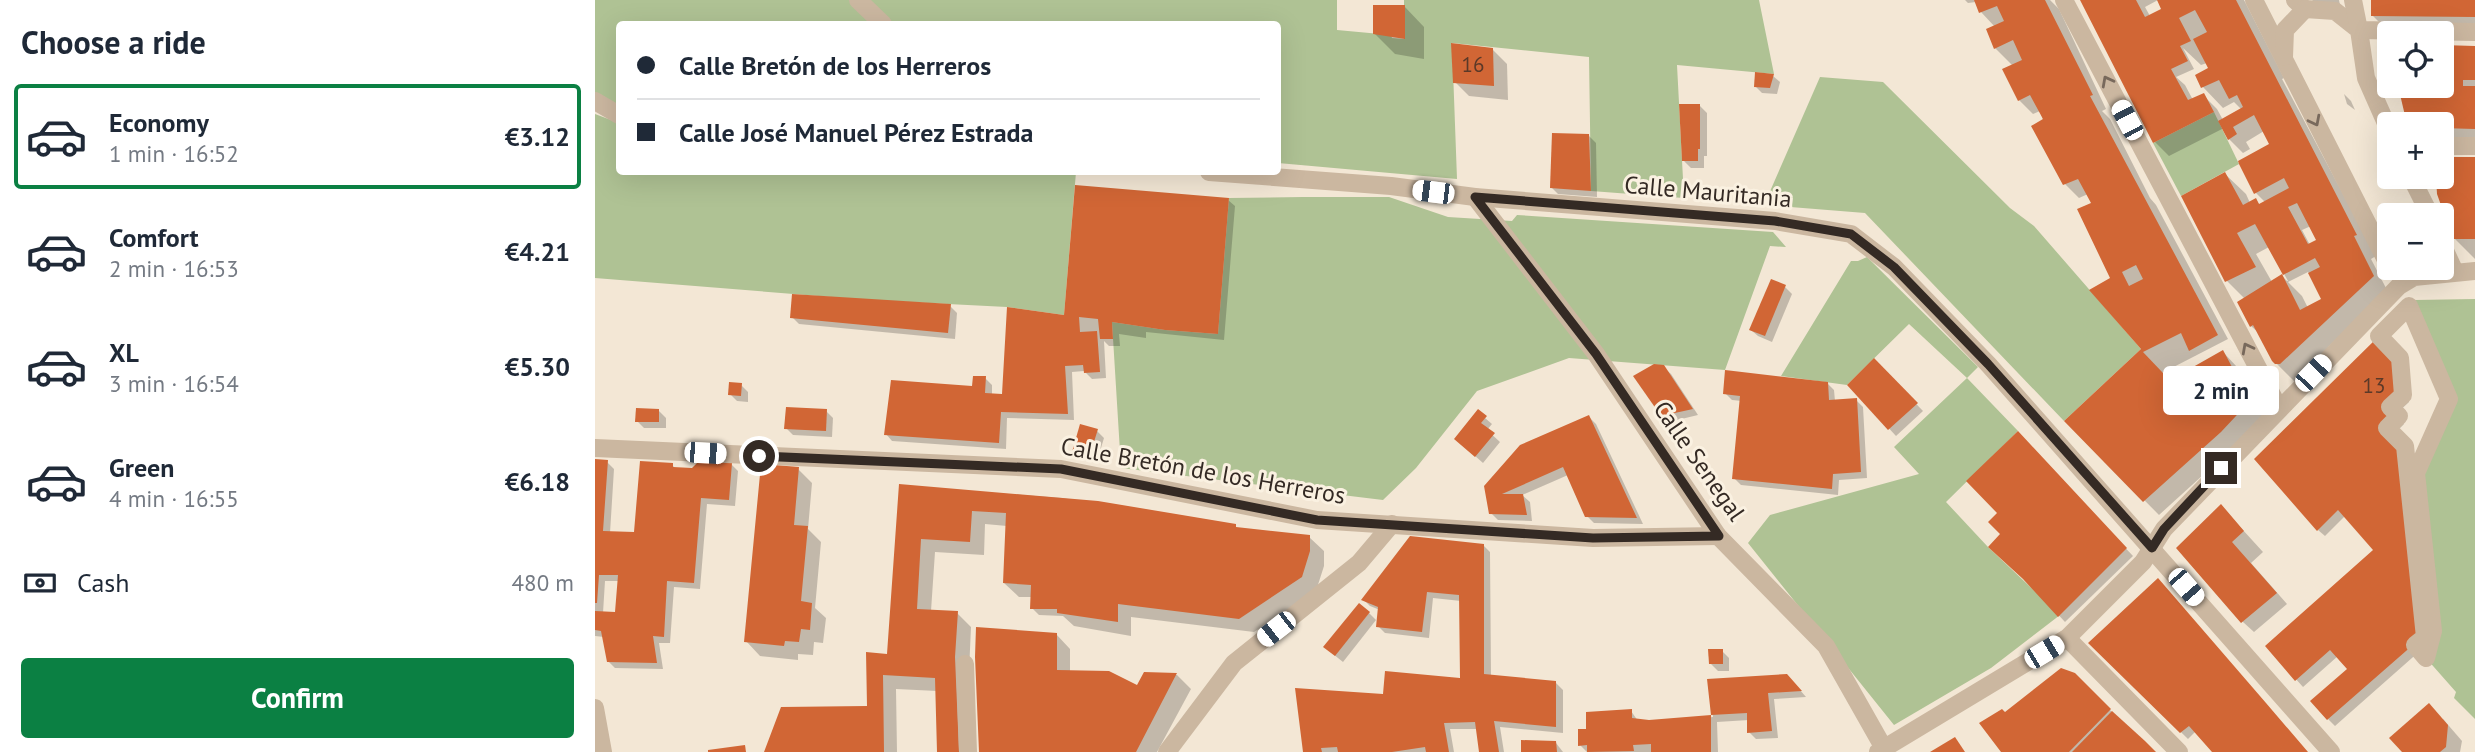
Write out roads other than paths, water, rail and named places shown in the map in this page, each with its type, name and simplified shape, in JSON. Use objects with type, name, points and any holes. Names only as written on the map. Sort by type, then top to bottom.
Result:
[{"type":"street","points":[[858,0],[880,21]]},
{"type":"street","points":[[2064,0],[2279,408]]},
{"type":"street","points":[[2254,0],[2377,243]]},
{"type":"street","points":[[2353,0],[2366,78],[2381,112]]},
{"type":"street","points":[[2284,60],[2285,30],[2300,5],[2335,11],[2359,30],[2475,32]]},
{"type":"street","points":[[595,101],[616,114]]},
{"type":"street","points":[[2454,146],[2475,146]]},
{"type":"street","name":"Calle Mauritania","points":[[1248,175],[1391,186],[1475,197],[1775,221],[1851,234],[1894,267],[1988,364],[2330,752]]},
{"type":"street","name":"Calle Senegal","points":[[1475,197],[1596,354],[1719,536],[1826,646],[1883,751]]},
{"type":"street","points":[[1883,751],[2067,638],[2143,562],[2164,529],[2399,286],[2414,277],[2475,271]]},
{"type":"street","points":[[2396,280],[2399,286]]},
{"type":"street","points":[[2409,306],[2449,399],[2416,473],[2433,631],[2426,658],[2415,646],[2425,637],[2405,446],[2387,428],[2399,416],[2390,407],[2403,395],[2400,358],[2379,336],[2409,306]]},
{"type":"street","name":"Calle Bretón de los Herreros","points":[[595,448],[1061,469],[1317,520],[1593,538],[1719,536]]},
{"type":"street","points":[[1167,752],[1234,663],[1359,563],[1392,524]]},
{"type":"street","points":[[2067,638],[2179,752]]},
{"type":"street","points":[[965,664],[968,752]]},
{"type":"street","points":[[595,708],[603,752]]}]
